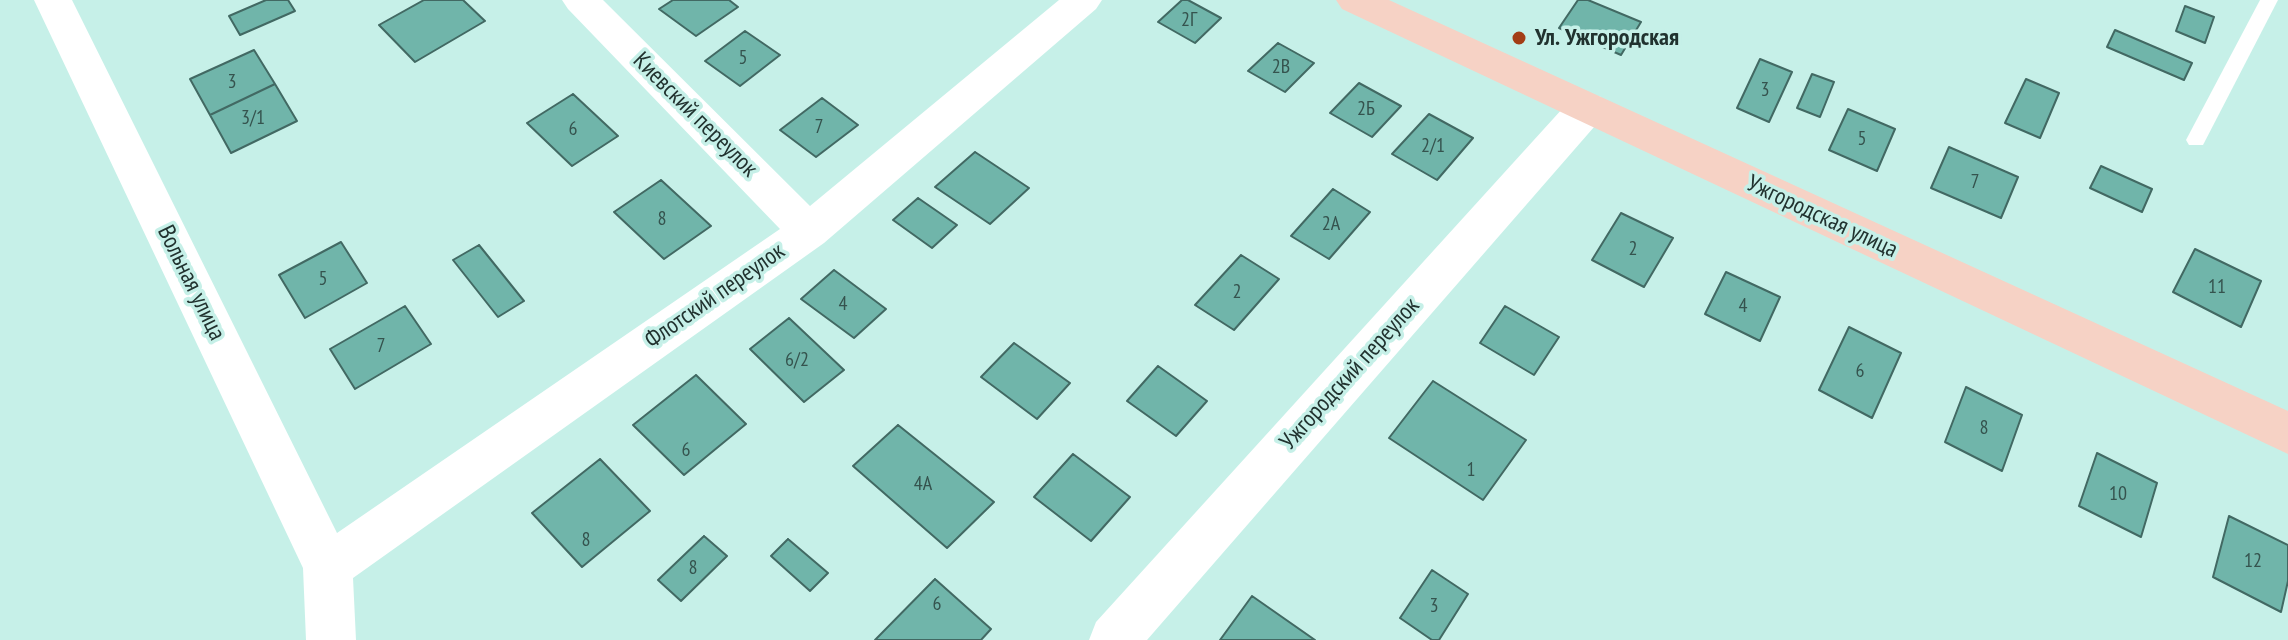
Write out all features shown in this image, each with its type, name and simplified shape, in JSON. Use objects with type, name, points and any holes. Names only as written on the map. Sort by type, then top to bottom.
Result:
[{"type":"street","name":"Вольная улица","points":[[53,0],[328,567]]},
{"type":"street","name":"Киевский переулок","points":[[581,0],[809,231]]},
{"type":"street","name":"Флотский переулок","points":[[328,567],[809,231],[1083,0]]},
{"type":"street","name":"Ужгородская улица","points":[[1355,0],[2288,433]]},
{"type":"street","name":"Ужгородский переулок","points":[[1114,640],[1587,108]]},
{"type":"street","points":[[328,567],[331,640]]},
{"type":"lane","points":[[2196,140],[2269,0]]},
{"type":"building","points":[[266,0],[288,0],[295,11],[240,35],[229,16]]},
{"type":"building","points":[[424,0],[463,0],[485,21],[415,62],[379,25]]},
{"type":"building","points":[[673,0],[729,0],[738,7],[696,36],[659,9]]},
{"type":"building","points":[[1182,0],[1188,0],[1221,18],[1195,43],[1158,22]]},
{"type":"building","points":[[1578,0],[1588,0],[1641,22],[1621,55],[1559,28]]},
{"type":"building","points":[[2185,6],[2214,17],[2205,43],[2176,31]]},
{"type":"building","points":[[2115,30],[2192,63],[2184,80],[2107,47]]},
{"type":"building","points":[[745,31],[780,55],[740,86],[705,61]]},
{"type":"building","points":[[1278,43],[1314,63],[1285,92],[1248,71]]},
{"type":"building","points":[[254,50],[275,84],[210,115],[190,79]]},
{"type":"building","points":[[1760,59],[1792,72],[1769,122],[1737,108]]},
{"type":"building","points":[[1812,74],[1834,82],[1820,117],[1797,108]]},
{"type":"building","points":[[2026,79],[2059,93],[2040,138],[2005,123]]},
{"type":"building","points":[[1359,83],[1401,106],[1372,137],[1330,113]]},
{"type":"building","points":[[275,84],[297,121],[231,153],[210,115]]},
{"type":"building","points":[[573,94],[618,136],[572,166],[527,123]]},
{"type":"building","points":[[822,98],[858,125],[816,157],[780,130]]},
{"type":"building","points":[[1848,109],[1895,129],[1877,171],[1829,150]]},
{"type":"building","points":[[1429,114],[1473,138],[1437,180],[1392,154]]},
{"type":"building","points":[[1949,147],[2018,177],[2001,218],[1931,188]]},
{"type":"building","points":[[975,152],[1029,188],[990,224],[935,187]]},
{"type":"building","points":[[2101,166],[2152,189],[2142,212],[2090,188]]},
{"type":"building","points":[[661,180],[711,226],[664,259],[614,212]]},
{"type":"building","points":[[1333,189],[1370,212],[1329,259],[1291,236]]},
{"type":"building","points":[[918,198],[957,225],[932,248],[893,220]]},
{"type":"building","points":[[1621,213],[1673,238],[1644,287],[1592,260]]},
{"type":"building","points":[[341,242],[367,283],[305,318],[279,275]]},
{"type":"building","points":[[479,245],[524,301],[498,317],[453,260]]},
{"type":"building","points":[[2195,249],[2261,281],[2241,327],[2173,292]]},
{"type":"building","points":[[1241,255],[1279,279],[1234,330],[1195,305]]},
{"type":"building","points":[[834,270],[886,309],[854,338],[801,299]]},
{"type":"building","points":[[1726,272],[1780,297],[1760,341],[1705,314]]},
{"type":"building","points":[[405,306],[431,344],[355,389],[330,349]]},
{"type":"building","points":[[1505,306],[1559,337],[1534,375],[1480,343]]},
{"type":"building","points":[[789,318],[844,370],[804,402],[750,349]]},
{"type":"building","points":[[1849,327],[1901,353],[1872,418],[1819,390]]},
{"type":"building","points":[[1014,343],[1070,383],[1037,419],[981,377]]},
{"type":"building","points":[[1158,366],[1207,401],[1176,436],[1127,401]]},
{"type":"building","points":[[696,375],[746,424],[684,475],[633,425]]},
{"type":"building","points":[[1433,381],[1526,440],[1483,500],[1389,438]]},
{"type":"building","points":[[1966,387],[2022,415],[2002,471],[1945,442]]},
{"type":"building","points":[[898,425],[994,502],[947,548],[853,466]]},
{"type":"building","points":[[2097,453],[2157,483],[2141,537],[2079,506]]},
{"type":"building","points":[[1073,454],[1130,497],[1091,541],[1034,497]]},
{"type":"building","points":[[600,459],[650,511],[582,567],[532,513]]},
{"type":"building","points":[[2229,516],[2288,545],[2288,581],[2281,612],[2213,577]]},
{"type":"building","points":[[704,536],[727,556],[681,601],[658,580]]},
{"type":"building","points":[[788,539],[828,573],[810,591],[771,556]]},
{"type":"building","points":[[1432,570],[1468,594],[1439,640],[1432,640],[1400,618]]},
{"type":"building","points":[[935,579],[991,629],[981,640],[875,640]]},
{"type":"building","points":[[1252,596],[1315,640],[1220,640]]},
{"type":"place","name":"Ул. Ужгородская","points":[[1519,38]]}]
